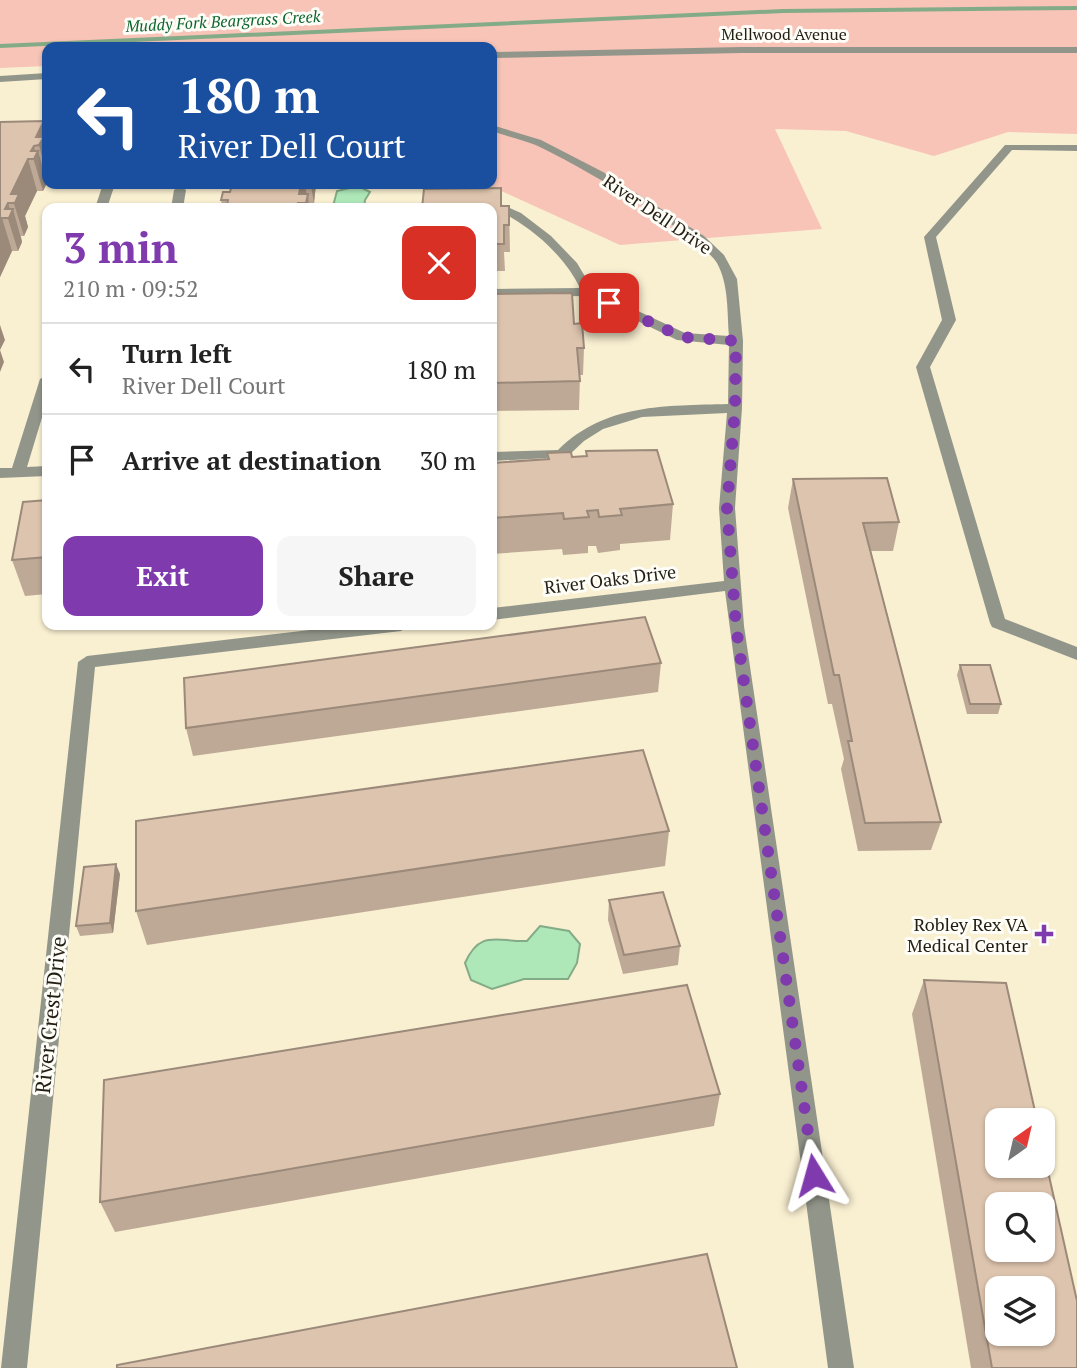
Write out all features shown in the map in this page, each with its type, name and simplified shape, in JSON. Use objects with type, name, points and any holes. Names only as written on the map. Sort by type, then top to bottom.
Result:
[{"type":"street","name":"Mellwood Avenue","points":[[497,55],[715,50],[1077,50]]},
{"type":"street","points":[[0,79],[42,76]]},
{"type":"street","name":"River Dell Drive","points":[[497,130],[571,158],[711,248],[731,279],[736,341],[735,408],[727,508],[733,585],[841,1368]]},
{"type":"street","points":[[1077,148],[1009,147],[930,237],[949,320],[923,367],[998,623],[1077,654]]},
{"type":"street","points":[[178,203],[180,190]]},
{"type":"street","points":[[472,199],[484,203]]},
{"type":"street","points":[[497,207],[520,215],[582,276],[588,292]]},
{"type":"street","points":[[497,293],[588,292],[682,337],[736,341]]},
{"type":"street","points":[[18,472],[42,395]]},
{"type":"street","points":[[497,456],[562,454],[575,438],[595,426],[623,416],[735,408]]},
{"type":"street","points":[[0,473],[42,471]]},
{"type":"street","name":"River Oaks Drive","points":[[497,613],[733,585]]},
{"type":"street","name":"River Crest Drive","points":[[14,1368],[87,662],[359,630]]},
{"type":"shaded area","points":[[0,0],[1077,0],[1077,134],[1008,132],[934,156],[846,131],[775,129],[822,229],[620,245],[497,189],[497,42],[42,42],[42,66],[0,68]]},
{"type":"shaded area","points":[[364,189],[370,192],[365,203],[334,203],[337,191]]},
{"type":"shaded area","points":[[540,926],[569,931],[580,944],[577,963],[568,979],[524,979],[492,989],[471,980],[465,963],[477,945],[490,940],[527,941]]},
{"type":"building","points":[[42,121],[36,137],[42,137],[42,140],[31,151],[38,151],[34,159],[28,159],[11,194],[19,194],[15,203],[8,203],[5,209],[13,209],[9,218],[2,218],[0,223],[0,122]]},
{"type":"building","points":[[501,188],[501,206],[509,206],[509,225],[504,225],[504,244],[497,244],[497,203],[423,203],[424,189]]},
{"type":"building","points":[[231,189],[300,189],[299,194],[308,194],[306,203],[228,203],[228,200],[221,200],[223,192],[230,192]]},
{"type":"building","points":[[572,293],[574,324],[582,323],[584,348],[577,348],[580,381],[497,383],[497,294]]},
{"type":"building","points":[[657,450],[673,504],[620,509],[622,515],[599,517],[598,510],[587,511],[589,517],[564,519],[563,513],[497,518],[497,463],[549,459],[547,453],[571,452],[572,457],[587,456],[586,451]]},
{"type":"building","points":[[887,478],[899,522],[863,523],[941,822],[865,823],[848,741],[852,741],[839,675],[834,675],[793,479]]},
{"type":"building","points":[[42,500],[42,557],[12,560],[23,502]]},
{"type":"building","points":[[645,617],[661,663],[186,728],[184,678]]},
{"type":"building","points":[[960,665],[990,665],[1001,704],[970,704]]},
{"type":"building","points":[[643,750],[669,831],[136,911],[136,821]]},
{"type":"building","points":[[116,864],[110,923],[76,926],[84,867]]},
{"type":"building","points":[[663,892],[680,946],[624,955],[609,900]]},
{"type":"building","points":[[924,980],[1006,983],[1034,1108],[985,1108],[985,1178],[1049,1178],[1053,1192],[985,1192],[985,1262],[1055,1262],[1055,1203],[1077,1301],[1077,1368],[992,1368],[988,1346],[1055,1346],[1055,1276],[985,1276],[985,1328]]},
{"type":"building","points":[[687,985],[720,1094],[100,1202],[104,1080]]},
{"type":"building","points":[[707,1254],[737,1368],[117,1368],[117,1365]]},
{"type":"waterway","name":"Muddy Fork Beargrass Creek","points":[[89,42],[783,11],[1077,8]]},
{"type":"waterway","name":"Muddy Fork Beargrass Creek","points":[[0,46],[42,44]]},
{"type":"place","name":"Robley Rex VA Medical Center","points":[[1044,934]]},
{"type":"route","points":[[609,303],[682,337],[736,341],[735,408],[727,508],[736,626],[814,1175]]}]
